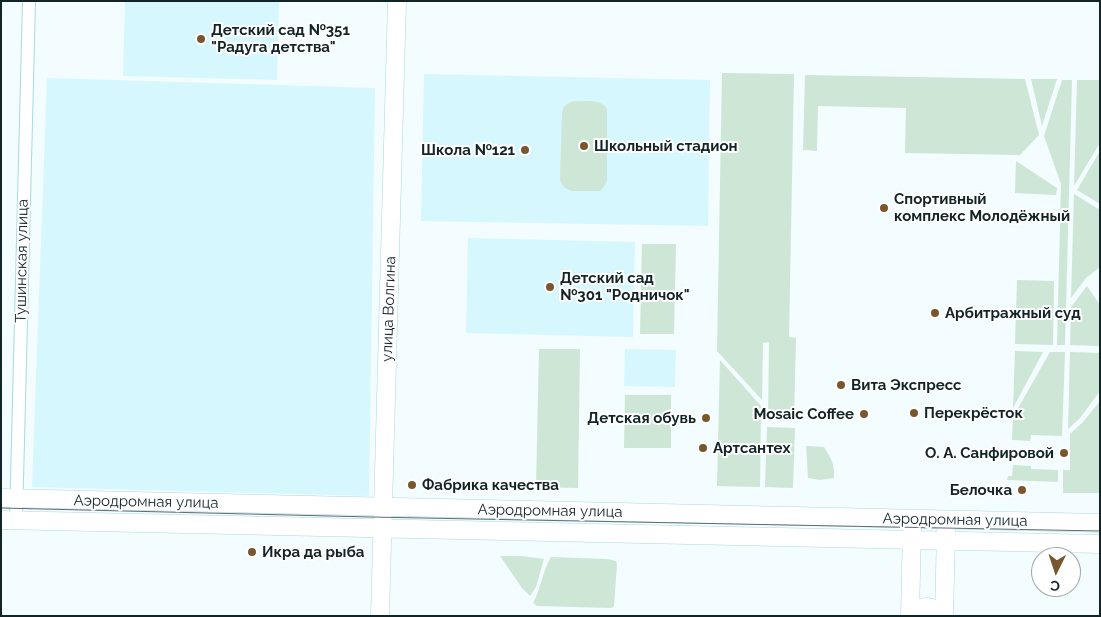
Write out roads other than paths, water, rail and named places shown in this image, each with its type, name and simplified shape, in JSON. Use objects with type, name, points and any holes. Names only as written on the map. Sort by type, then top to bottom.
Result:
[{"type":"main road","name":"улица Волгина","points":[[380,616],[397,1]]},
{"type":"main road","name":"Аэродромная улица","points":[[9,498],[1100,523]]},
{"type":"main road","name":"Аэродромная улица","points":[[9,520],[1100,544]]},
{"type":"main road","points":[[911,616],[912,520]]},
{"type":"main road","points":[[943,616],[946,520]]},
{"type":"main road","points":[[911,616],[917,609],[925,607],[936,609],[943,616]]},
{"type":"street","name":"Тушинская улица","points":[[9,520],[29,1]]},
{"type":"tram line","points":[[1,508],[1100,531]]},
{"type":"place","name":"Детский сад №351 \"Радуга детства\"","points":[[201,39]]},
{"type":"place","name":"Школьный стадион","points":[[584,146]]},
{"type":"place","name":"Школа №121","points":[[525,150]]},
{"type":"place","name":"Спортивный комплекс Молодёжный","points":[[884,208]]},
{"type":"place","name":"Детский сад №301 \"Родничок\"","points":[[550,287]]},
{"type":"place","name":"Арбитражный суд","points":[[935,313]]},
{"type":"place","name":"Вита Экспресс","points":[[841,385]]},
{"type":"place","name":"Перекрёсток","points":[[914,413]]},
{"type":"place","name":"Mosaic Coffee","points":[[864,414]]},
{"type":"place","name":"Детская обувь","points":[[706,418]]},
{"type":"place","name":"Артсантех","points":[[703,448]]},
{"type":"place","name":"О. А. Санфировой","points":[[1064,453]]},
{"type":"place","name":"Фабрика качества","points":[[412,485]]},
{"type":"place","name":"Белочка","points":[[1022,490]]},
{"type":"place","name":"Икра да рыба","points":[[252,552]]}]
